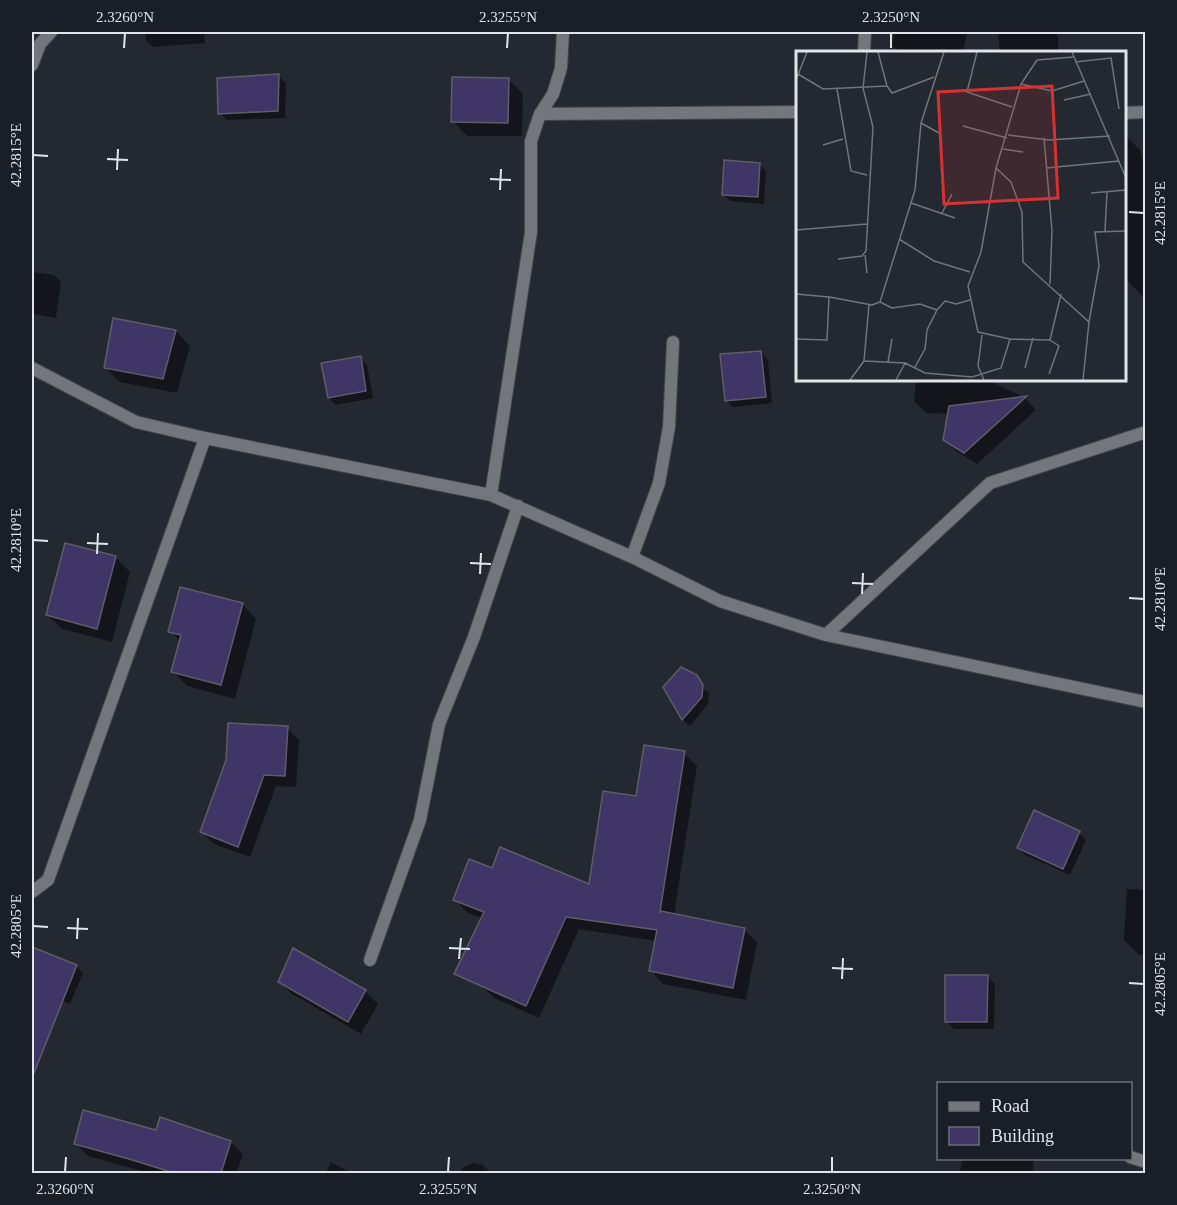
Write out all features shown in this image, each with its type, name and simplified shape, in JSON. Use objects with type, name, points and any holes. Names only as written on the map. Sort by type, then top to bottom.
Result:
[{"type":"street","points":[[32,65],[40,44],[51,32]]},
{"type":"street","points":[[491,495],[531,232],[531,141],[540,114],[553,94],[561,68],[562,32]]},
{"type":"street","points":[[864,51],[865,32]]},
{"type":"street","points":[[540,114],[796,112]]},
{"type":"street","points":[[1126,113],[1146,112]]},
{"type":"street","points":[[632,557],[659,483],[669,427],[674,342]]},
{"type":"street","points":[[32,368],[136,422],[491,495],[632,557],[720,601],[826,635],[1146,702]]},
{"type":"street","points":[[826,635],[990,483],[1146,432]]},
{"type":"street","points":[[32,892],[48,880],[205,438]]},
{"type":"street","points":[[370,960],[420,820],[440,724],[474,637],[518,506]]},
{"type":"building","points":[[279,74],[278,111],[218,114],[217,78]]},
{"type":"building","points":[[452,77],[509,78],[508,123],[451,122]]},
{"type":"building","points":[[724,160],[760,163],[758,197],[722,195]]},
{"type":"building","points":[[113,318],[176,330],[163,379],[104,368]]},
{"type":"building","points":[[761,351],[766,397],[725,401],[720,354]]},
{"type":"building","points":[[361,356],[366,391],[328,398],[321,363]]},
{"type":"building","points":[[1027,396],[964,453],[943,440],[949,406]]},
{"type":"building","points":[[65,543],[116,556],[97,629],[46,615]]},
{"type":"building","points":[[180,587],[243,603],[221,685],[171,672],[181,635],[168,632]]},
{"type":"building","points":[[681,667],[697,675],[703,685],[702,697],[682,720],[663,687]]},
{"type":"building","points":[[228,723],[288,726],[285,776],[264,775],[238,847],[200,832],[226,760]]},
{"type":"building","points":[[644,745],[685,751],[660,912],[745,928],[733,988],[649,971],[657,930],[566,917],[526,1006],[454,974],[484,912],[453,900],[469,859],[492,868],[500,847],[589,884],[603,791],[636,796]]},
{"type":"building","points":[[1034,810],[1080,831],[1063,869],[1017,848]]},
{"type":"building","points":[[32,947],[77,965],[34,1073],[32,1073]]},
{"type":"building","points":[[293,948],[366,990],[348,1022],[278,982]]},
{"type":"building","points":[[945,975],[988,975],[987,1022],[945,1022]]},
{"type":"building","points":[[83,1110],[156,1130],[160,1117],[231,1141],[221,1173],[174,1173],[74,1144]]}]
